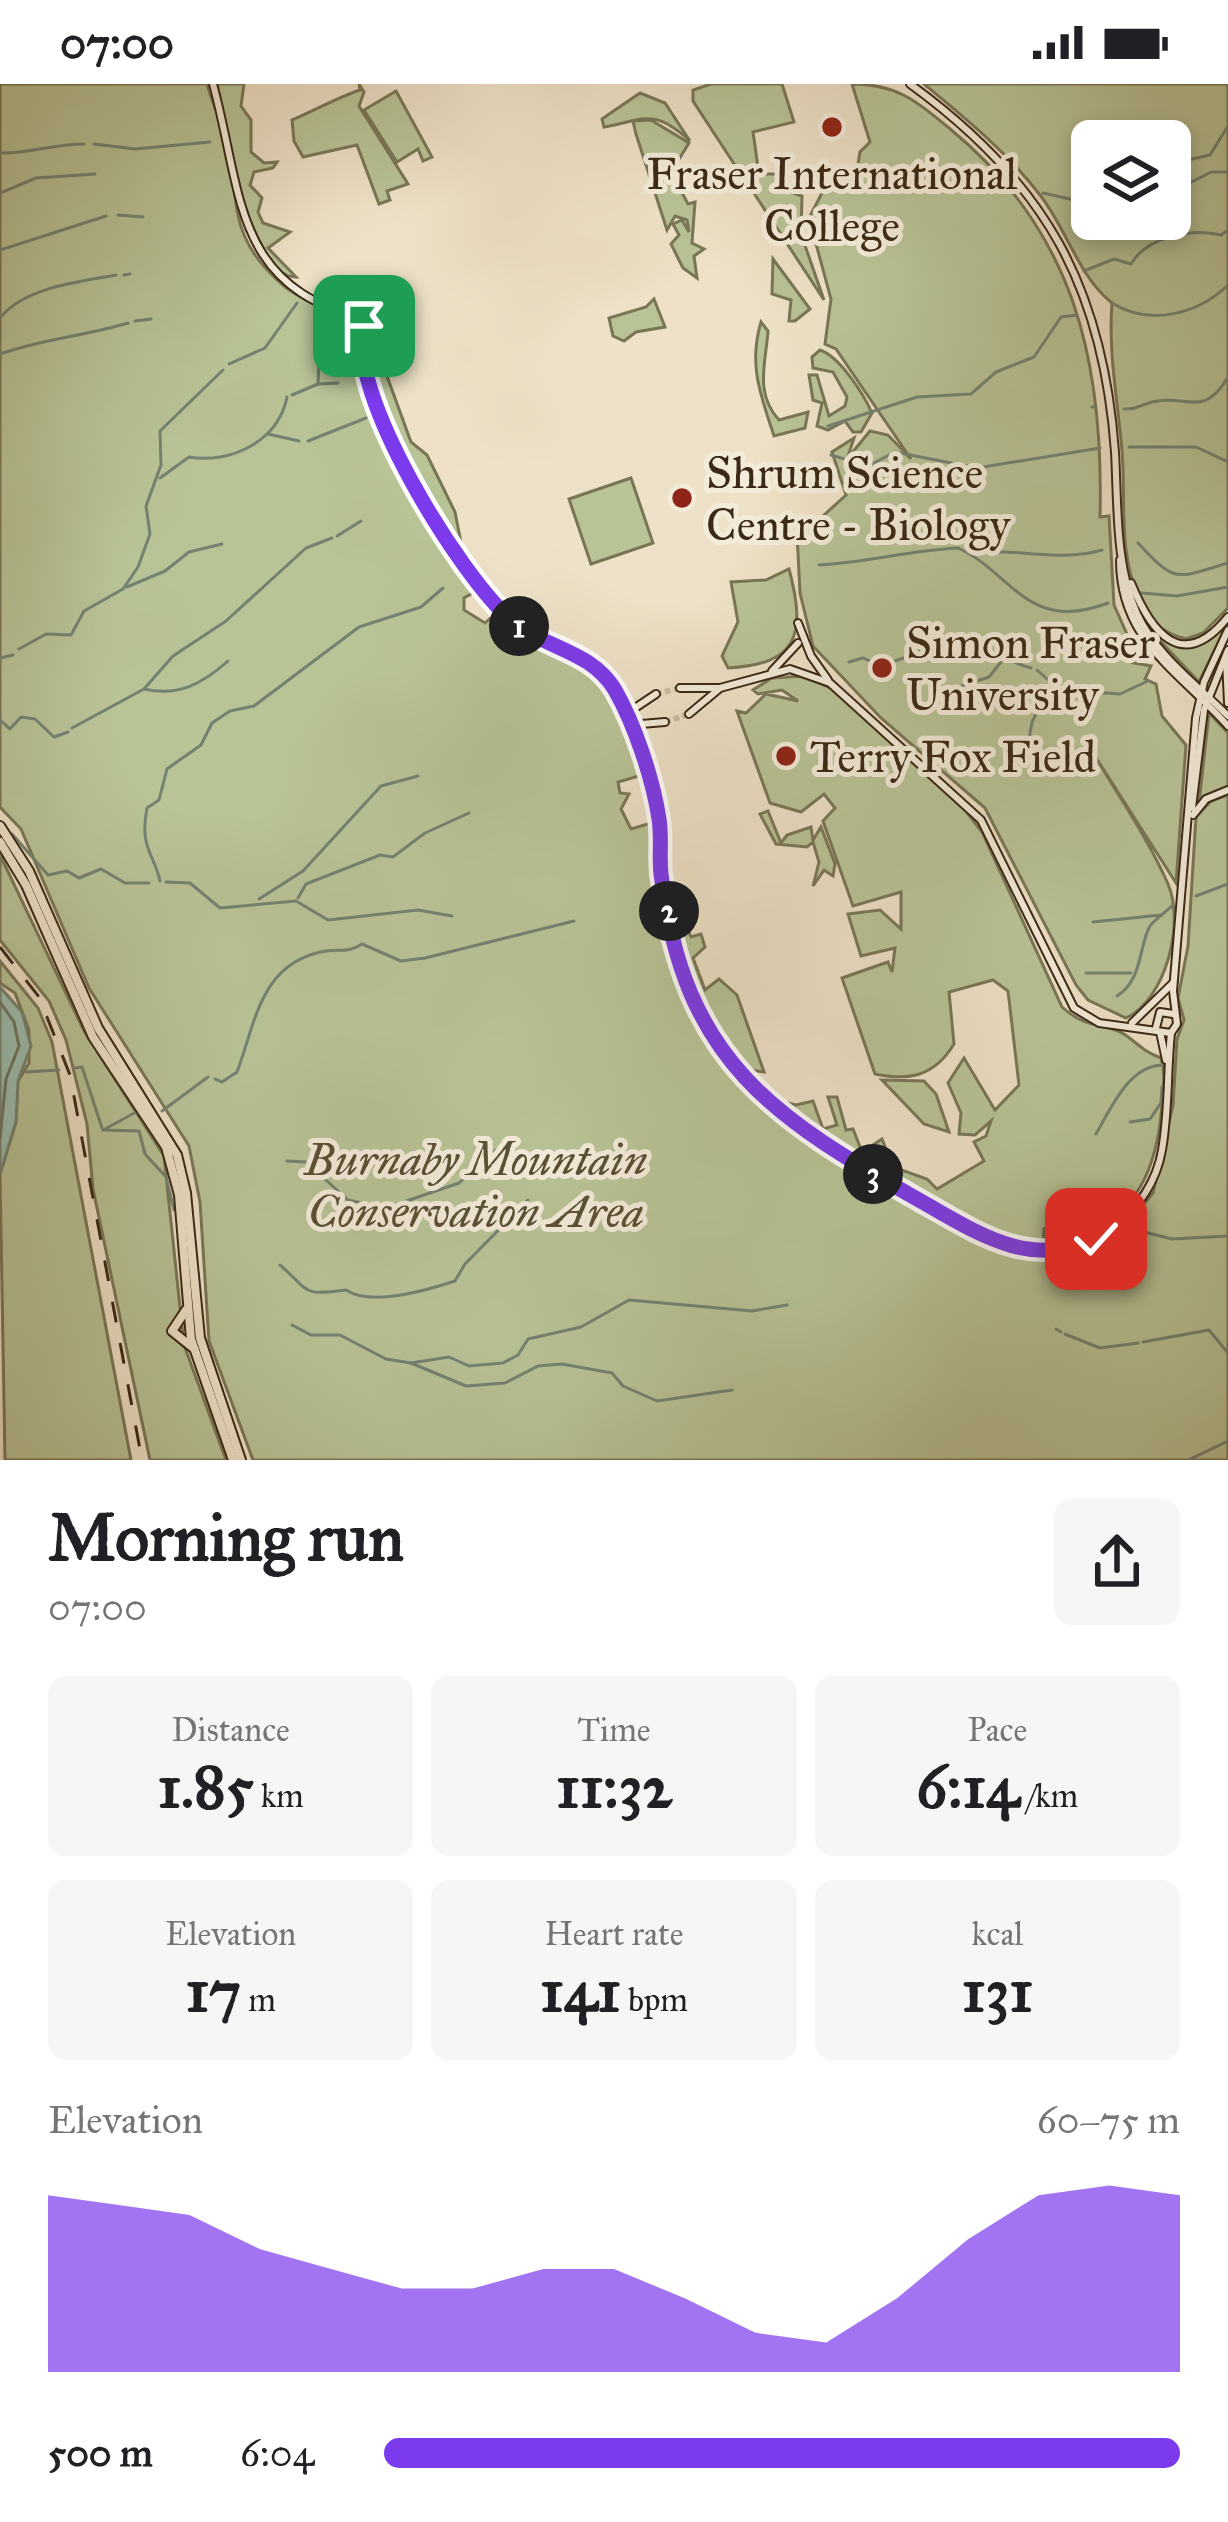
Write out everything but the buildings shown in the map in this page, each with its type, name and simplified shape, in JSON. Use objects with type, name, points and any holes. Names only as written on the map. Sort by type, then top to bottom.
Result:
[{"type":"main road","points":[[0,826],[29,871],[98,1028],[163,1125],[176,1155],[186,1193],[200,1336],[237,1460]]},
{"type":"main road","points":[[0,842],[26,885],[93,1036],[166,1147],[178,1195],[193,1348],[237,1460]]},
{"type":"main road","points":[[187,1310],[172,1331],[193,1348]]},
{"type":"street","points":[[213,84],[231,143],[240,210],[258,252],[300,295],[366,319],[362,332],[365,374],[418,496],[452,548],[510,620],[594,666],[627,719],[658,811],[666,900],[701,1013],[740,1076],[815,1141],[1001,1245],[1041,1252],[1067,1249],[1111,1229],[1143,1198],[1162,1150],[1171,1033],[1177,1024],[1173,991],[1204,697],[1228,630]]},
{"type":"street","points":[[910,84],[1008,167],[1042,211],[1081,284],[1111,397],[1122,590],[1134,627],[1156,658],[1228,716]]},
{"type":"street","points":[[1121,552],[1148,634],[1228,726]]},
{"type":"street","points":[[1124,565],[1147,620],[1166,640],[1201,641],[1228,617]]},
{"type":"street","points":[[798,623],[811,656],[830,683],[981,820],[1074,1008],[1099,1023],[1132,1023],[1171,1033]]},
{"type":"street","points":[[771,672],[798,643]]},
{"type":"street","points":[[1204,697],[1227,651]]},
{"type":"street","points":[[1227,651],[1228,703]]},
{"type":"street","points":[[680,688],[720,688],[771,672],[806,671],[830,683]]},
{"type":"street","points":[[689,714],[720,688]]},
{"type":"street","points":[[627,719],[656,694]]},
{"type":"street","points":[[627,719],[665,722]]},
{"type":"street","points":[[1192,818],[1206,799],[1228,790]]},
{"type":"street","points":[[1132,1023],[1175,981]]},
{"type":"street","points":[[1168,1069],[1158,1013],[1173,991]]},
{"type":"street","points":[[1132,1023],[1158,1013],[1174,1014]]},
{"type":"green space","name":"Burnaby Mountain Conservation Area","points":[[0,84],[207,84],[250,248],[284,286],[354,330],[366,386],[425,515],[431,516],[485,597],[473,593],[464,598],[464,610],[485,623],[495,614],[492,608],[515,635],[569,654],[594,671],[615,699],[639,776],[618,782],[620,793],[629,794],[621,809],[631,829],[648,824],[652,828],[662,895],[683,978],[708,1037],[756,1101],[824,1149],[995,1248],[1058,1256],[1124,1228],[1153,1193],[1173,1105],[1177,1039],[1184,1020],[1178,998],[1188,946],[1196,817],[1211,801],[1228,795],[1228,1460],[253,1460],[209,1341],[200,1202],[189,1146],[89,988],[21,829],[0,807]]},
{"type":"green space","points":[[217,84],[244,84],[241,106],[251,120],[251,152],[264,163],[277,162],[273,168],[254,172],[250,185],[262,198],[258,212],[263,223],[290,232],[268,248],[296,277],[279,270],[252,226]]},
{"type":"green space","points":[[359,84],[364,92],[359,106],[408,184],[387,191],[390,200],[379,204],[357,145],[303,157],[294,141],[292,120],[360,90]]},
{"type":"green space","points":[[711,84],[782,84],[794,122],[753,132],[759,174],[742,176],[693,101],[693,90]]},
{"type":"green space","points":[[852,84],[881,87],[915,102],[992,168],[1026,210],[1053,255],[1073,303],[1096,405],[1100,517],[1109,516],[1114,605],[1138,659],[1134,663],[1151,666],[1145,679],[1156,684],[1162,716],[1186,745],[1176,883],[1093,753],[1152,851],[1173,900],[1173,939],[1161,978],[1152,995],[1126,1018],[1088,1000],[1076,985],[985,808],[881,718],[813,646],[800,593],[797,533],[821,525],[823,516],[846,495],[832,452],[854,438],[847,459],[870,431],[888,435],[911,459],[836,349],[825,344],[831,299],[809,218],[824,189],[856,176],[860,152],[870,142]]},
{"type":"green space","points":[[924,84],[1228,84],[1228,608],[1203,633],[1186,639],[1157,625],[1132,581],[1125,545],[1112,303],[1090,280],[1027,179]]},
{"type":"green space","points":[[396,91],[432,157],[423,161],[418,149],[397,162],[364,110]]},
{"type":"green space","points":[[640,93],[665,103],[690,141],[657,120],[604,127],[602,119]]},
{"type":"green space","points":[[651,120],[689,143],[671,172],[688,204],[695,202],[692,243],[704,249],[694,256],[697,278],[683,268],[671,244],[679,235],[673,224],[682,220],[689,232],[687,220],[675,216],[667,230],[636,134],[633,121]]},
{"type":"green space","points":[[777,174],[790,192],[802,196],[801,234],[824,300],[746,181]]},
{"type":"green space","points":[[773,259],[810,309],[795,321],[789,321],[791,300],[772,294]]},
{"type":"green space","points":[[654,299],[665,327],[636,332],[624,341],[613,336],[609,318],[646,307]]},
{"type":"green space","points":[[761,322],[768,331],[763,377],[766,399],[779,420],[808,412],[805,428],[774,436],[756,366]]},
{"type":"green space","points":[[372,335],[411,442],[427,455],[455,512],[463,553],[414,482],[384,418],[368,358],[367,336]]},
{"type":"green space","points":[[820,350],[843,368],[872,413],[861,432],[853,432],[845,421],[828,430],[817,426],[822,403],[813,400],[809,375],[817,375],[829,416],[845,406],[847,397],[833,372],[813,368],[812,357]]},
{"type":"green space","points":[[631,478],[653,543],[591,564],[569,499]]},
{"type":"green space","points":[[789,569],[797,612],[791,642],[769,660],[728,668],[722,656],[738,622],[731,582],[766,580]]},
{"type":"green space","points":[[1226,626],[1199,682],[1147,627],[1180,647],[1205,642]]},
{"type":"green space","points":[[805,676],[834,690],[965,810],[982,832],[1062,1007],[1080,1020],[1120,1032],[1161,1058],[1162,1105],[1149,1169],[1129,1203],[1077,1242],[1064,1224],[1052,1223],[1044,1229],[1043,1247],[985,1232],[858,1163],[766,1097],[796,1105],[813,1101],[823,1129],[837,1125],[828,1097],[837,1097],[846,1130],[853,1129],[862,1152],[882,1139],[893,1167],[927,1179],[937,1189],[984,1161],[974,1142],[986,1136],[991,1121],[975,1135],[959,1134],[961,1113],[948,1083],[964,1058],[995,1110],[1019,1085],[1008,991],[993,980],[949,992],[954,1044],[938,1064],[909,1076],[875,1074],[842,978],[888,962],[892,972],[895,948],[861,956],[848,914],[880,910],[901,929],[901,892],[853,906],[823,821],[835,808],[824,794],[801,812],[770,803],[737,711],[746,713],[766,694],[798,701],[782,690],[758,694],[753,690],[772,678]]},
{"type":"green space","points":[[1209,713],[1228,733],[1228,789],[1199,803]]},
{"type":"green space","points":[[768,811],[781,843],[787,835],[811,827],[813,840],[821,827],[835,864],[833,876],[824,870],[813,886],[819,862],[813,842],[807,847],[776,844],[760,814]]},
{"type":"green space","points":[[0,855],[84,1031],[164,1156],[184,1345],[226,1460],[150,1460],[93,1189],[87,1124],[66,1040],[49,1001],[0,940]]},
{"type":"green space","points":[[683,919],[691,937],[701,934],[705,947],[693,958],[705,990],[719,979],[737,995],[764,1072],[743,1069],[710,1018],[683,943],[678,923]]},
{"type":"green space","points":[[0,961],[38,1008],[52,1042],[131,1460],[5,1460],[0,1174],[16,1122],[18,1081],[29,1063],[29,1030],[15,993],[0,983]]},
{"type":"green space","points":[[882,1080],[924,1081],[936,1094],[949,1132],[924,1124]]},
{"type":"water","points":[[0,987],[22,1012],[31,1046],[18,1081],[16,1122],[0,1174]]},
{"type":"waterway","points":[[1191,159],[1210,155],[1228,126]]},
{"type":"waterway","points":[[94,144],[135,149],[210,142]]},
{"type":"waterway","points":[[0,153],[84,144]]},
{"type":"waterway","points":[[1191,182],[1211,172],[1228,172]]},
{"type":"waterway","points":[[0,193],[36,178],[95,174]]},
{"type":"waterway","points":[[1043,193],[1071,199]]},
{"type":"waterway","points":[[118,215],[143,217]]},
{"type":"waterway","points":[[0,250],[106,216]]},
{"type":"waterway","points":[[1084,271],[1114,259],[1131,264],[1148,247],[1172,236],[1221,235],[1228,230]]},
{"type":"waterway","points":[[124,275],[130,274]]},
{"type":"waterway","points":[[0,318],[38,293],[116,275]]},
{"type":"waterway","points":[[1112,303],[1141,314],[1172,314],[1202,304],[1228,285]]},
{"type":"waterway","points":[[229,364],[265,348],[297,303]]},
{"type":"waterway","points":[[828,426],[917,397],[971,394],[996,372],[1034,357],[1061,317],[1077,315]]},
{"type":"waterway","points":[[135,321],[151,319]]},
{"type":"waterway","points":[[0,354],[128,323]]},
{"type":"waterway","points":[[292,395],[318,384],[319,362],[334,332]]},
{"type":"waterway","points":[[19,649],[46,634],[71,635],[84,611],[123,589],[138,567],[150,534],[146,506],[161,465],[160,431],[223,370]]},
{"type":"waterway","points":[[1124,409],[1164,400],[1202,401],[1228,377]]},
{"type":"waterway","points":[[318,384],[338,383]]},
{"type":"waterway","points":[[160,478],[189,457],[236,453],[263,438],[282,413],[287,397]]},
{"type":"waterway","points":[[308,441],[366,418]]},
{"type":"waterway","points":[[268,434],[299,441]]},
{"type":"waterway","points":[[1129,447],[1196,447],[1228,462]]},
{"type":"waterway","points":[[831,455],[868,466],[895,452],[977,468],[1100,448]]},
{"type":"waterway","points":[[337,536],[361,521]]},
{"type":"waterway","points":[[72,728],[144,689],[173,656],[226,621],[306,548],[332,538]]},
{"type":"waterway","points":[[1138,543],[1161,566],[1178,574],[1228,563]]},
{"type":"waterway","points":[[127,587],[165,571],[189,552],[222,544]]},
{"type":"waterway","points":[[819,565],[958,548],[1039,606],[1081,611],[1108,603]]},
{"type":"waterway","points":[[971,553],[1069,555],[1102,550]]},
{"type":"waterway","points":[[1142,593],[1177,596],[1228,587]]},
{"type":"waterway","points":[[160,881],[146,842],[145,822],[147,808],[159,800],[167,769],[201,745],[212,723],[230,711],[254,706],[359,627],[421,607],[443,588]]},
{"type":"waterway","points":[[849,662],[863,658],[885,663],[939,644],[962,642],[1031,668]]},
{"type":"waterway","points":[[0,658],[13,655]]},
{"type":"waterway","points":[[144,689],[189,687],[228,661]]},
{"type":"waterway","points":[[947,691],[989,677],[1001,662]]},
{"type":"waterway","points":[[1037,670],[1057,688]]},
{"type":"waterway","points":[[1051,689],[1120,694],[1148,681]]},
{"type":"waterway","points":[[1007,768],[1026,756],[1032,722],[1047,693]]},
{"type":"waterway","points":[[0,720],[10,729],[21,717],[35,719],[54,737],[68,732]]},
{"type":"waterway","points":[[259,899],[303,871],[381,786],[418,776]]},
{"type":"waterway","points":[[298,898],[306,884],[380,855],[393,857],[425,833],[469,813]]},
{"type":"waterway","points":[[12,834],[48,875],[67,871],[79,878],[101,869],[125,883],[149,883]]},
{"type":"waterway","points":[[166,882],[190,883],[220,908],[296,901],[328,920],[418,910],[452,916]]},
{"type":"waterway","points":[[1196,896],[1228,884]]},
{"type":"waterway","points":[[1117,996],[1132,981],[1150,926],[1173,905]]},
{"type":"waterway","points":[[1093,922],[1161,915]]},
{"type":"waterway","points":[[215,1079],[222,1082],[237,1072],[264,997],[274,981],[304,957],[362,944],[401,961],[425,958],[574,921]]},
{"type":"waterway","points":[[1086,973],[1131,973]]},
{"type":"waterway","points":[[1096,1134],[1131,1080],[1162,1065]]},
{"type":"waterway","points":[[74,1068],[82,1067],[102,1128]]},
{"type":"waterway","points":[[26,1072],[59,1070]]},
{"type":"waterway","points":[[162,1111],[208,1077]]},
{"type":"waterway","points":[[1130,1122],[1150,1119],[1161,1103],[1162,1087]]},
{"type":"waterway","points":[[105,1129],[138,1111]]},
{"type":"waterway","points":[[103,1130],[139,1131],[145,1154],[166,1177],[174,1210]]},
{"type":"waterway","points":[[287,1161],[306,1162],[348,1200],[386,1208],[459,1183],[496,1150]]},
{"type":"waterway","points":[[280,1265],[314,1292],[346,1290],[385,1297],[430,1289],[455,1281],[465,1264],[528,1200]]},
{"type":"waterway","points":[[1128,1228],[1172,1239],[1228,1236]]},
{"type":"waterway","points":[[411,1363],[449,1357],[469,1366],[503,1363],[518,1355],[528,1339],[581,1327],[629,1300],[752,1311],[787,1305]]},
{"type":"waterway","points":[[292,1325],[311,1335],[340,1335],[386,1359],[411,1363],[466,1386],[505,1383],[538,1366],[562,1364],[612,1373],[623,1386],[657,1401],[732,1390]]},
{"type":"waterway","points":[[1056,1329],[1061,1332]]},
{"type":"waterway","points":[[1143,1342],[1209,1330],[1228,1353]]},
{"type":"waterway","points":[[1065,1334],[1100,1348],[1138,1343]]},
{"type":"waterway","points":[[1188,1460],[1228,1441]]},
{"type":"tunnel","points":[[656,694],[680,688]]},
{"type":"tunnel","points":[[665,722],[689,714]]},
{"type":"railway","points":[[0,947],[39,997],[70,1075],[142,1460]]},
{"type":"place","name":"Fraser International College","points":[[832,127]]},
{"type":"place","name":"Shrum Science Centre - Biology","points":[[682,498]]},
{"type":"place","name":"Simon Fraser University","points":[[882,668]]},
{"type":"place","name":"Terry Fox Field","points":[[786,756]]},
{"type":"route","points":[[364,326],[360,342],[365,374],[418,496],[452,548],[510,620],[586,659],[618,696],[658,811],[666,900],[691,988],[717,1044],[740,1076],[815,1141],[988,1240],[1012,1249],[1044,1252],[1096,1239]]}]
